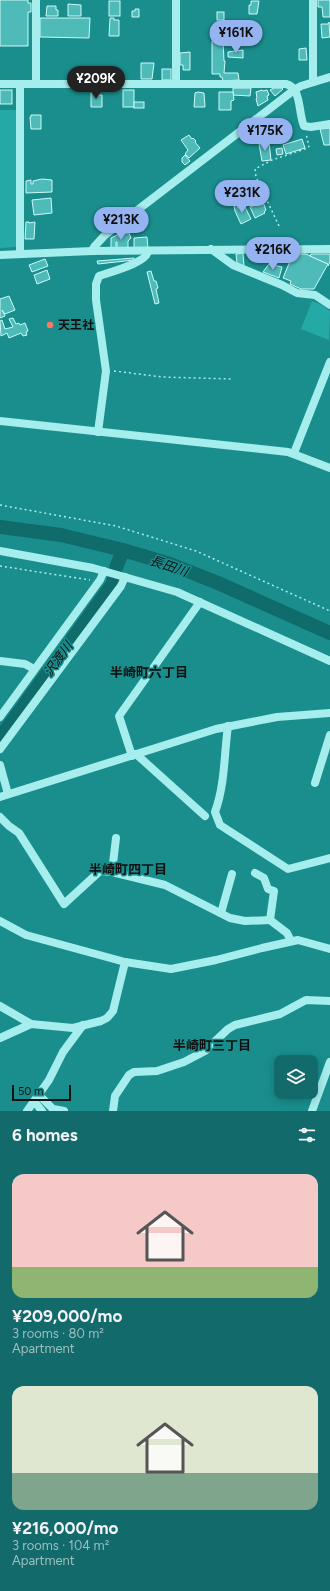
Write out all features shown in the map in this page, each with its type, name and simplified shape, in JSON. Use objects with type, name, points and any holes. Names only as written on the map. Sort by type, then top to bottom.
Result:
[{"type":"street","points":[[36,0],[36,83]]},
{"type":"street","points":[[176,0],[176,83]]},
{"type":"street","points":[[313,0],[313,82]]},
{"type":"street","points":[[92,252],[94,247],[105,235],[294,90],[301,86],[330,77]]},
{"type":"street","points":[[0,84],[289,84],[297,94],[304,126],[330,124]]},
{"type":"street","points":[[20,84],[20,253]]},
{"type":"street","points":[[0,255],[20,253],[210,249],[330,249]]},
{"type":"street","points":[[210,249],[233,265],[282,285],[296,293],[315,295],[330,305]]},
{"type":"street","points":[[98,432],[106,371],[96,300],[96,284],[99,276],[141,261],[147,256],[148,251]]},
{"type":"street","points":[[294,453],[330,362]]},
{"type":"street","points":[[0,421],[294,453],[330,468]]},
{"type":"street","points":[[0,551],[66,562],[104,571],[177,592],[330,661]]},
{"type":"street","points":[[0,717],[100,580],[104,571]]},
{"type":"street","points":[[0,749],[121,586],[125,577]]},
{"type":"street","points":[[200,602],[119,716],[134,755],[205,816]]},
{"type":"street","points":[[0,661],[25,664],[34,669]]},
{"type":"street","points":[[0,797],[228,726],[277,717],[330,713]]},
{"type":"street","points":[[228,726],[222,786],[215,812],[220,825],[288,869],[330,858]]},
{"type":"street","points":[[316,783],[330,735]]},
{"type":"street","points":[[0,765],[8,794]]},
{"type":"street","points":[[0,816],[18,833],[64,904],[100,871],[112,872],[165,885],[230,918],[245,921],[270,920],[287,933],[291,941]]},
{"type":"street","points":[[112,872],[116,838]]},
{"type":"street","points":[[256,873],[264,878],[268,889],[274,891],[270,920]]},
{"type":"street","points":[[221,913],[232,874]]},
{"type":"street","points":[[0,921],[26,935],[125,962],[171,969],[186,967],[298,940],[330,949]]},
{"type":"street","points":[[0,1006],[31,1024],[73,1028],[107,1018],[113,1011],[125,962]]},
{"type":"street","points":[[113,1111],[115,1096],[129,1075],[134,1072],[156,1071],[184,1062],[204,1051],[228,1029],[235,1025],[280,1014],[306,1000],[330,1001]]},
{"type":"street","points":[[0,1038],[31,1024]]},
{"type":"street","points":[[27,1111],[37,1098],[64,1052],[83,1025]]},
{"type":"street","points":[[312,1111],[330,1062]]},
{"type":"street","points":[[37,1098],[42,1111]]},
{"type":"street","points":[[37,1098],[53,1109],[64,1111]]},
{"type":"path","points":[[279,226],[256,177],[255,169],[272,160],[308,148],[309,146],[304,126]]},
{"type":"path","points":[[106,371],[162,377],[232,378]]},
{"type":"path","points":[[0,505],[116,526],[196,551],[330,611]]},
{"type":"path","points":[[0,566],[75,579],[100,580]]},
{"type":"shaded area","points":[[0,110],[17,110],[17,247],[0,248]]},
{"type":"shaded area","points":[[312,301],[320,304],[330,311],[329,340],[301,329]]},
{"type":"building","points":[[0,0],[28,0],[28,3],[31,3],[31,12],[28,12],[28,46],[0,46]]},
{"type":"building","points":[[318,0],[330,0],[330,17],[323,17],[322,7],[318,7]]},
{"type":"building","points":[[109,1],[120,1],[120,16],[109,16]]},
{"type":"building","points":[[251,1],[259,1],[257,14],[249,14],[249,5],[251,5]]},
{"type":"building","points":[[68,4],[81,5],[81,16],[68,16]]},
{"type":"building","points":[[47,6],[56,6],[58,16],[46,16]]},
{"type":"building","points":[[135,9],[139,9],[139,17],[132,17],[132,11],[135,11]]},
{"type":"building","points":[[217,12],[224,12],[224,20],[217,20]]},
{"type":"building","points":[[40,18],[90,18],[89,38],[40,37]]},
{"type":"building","points":[[110,18],[119,20],[119,36],[109,36]]},
{"type":"building","points":[[329,22],[330,37],[322,38],[321,24],[328,24]]},
{"type":"building","points":[[220,34],[232,34],[232,38],[220,39]]},
{"type":"building","points":[[223,40],[225,61],[224,73],[238,73],[239,80],[223,81],[220,74],[212,74],[212,41]]},
{"type":"building","points":[[306,48],[307,60],[299,60],[299,49]]},
{"type":"building","points":[[243,50],[243,58],[228,57],[228,52]]},
{"type":"building","points":[[190,52],[190,70],[183,70],[183,65],[180,65],[180,53]]},
{"type":"building","points":[[141,63],[154,63],[152,79],[141,79]]},
{"type":"building","points":[[162,69],[171,69],[171,80],[162,80]]},
{"type":"building","points":[[233,88],[251,88],[250,96],[233,95]]},
{"type":"building","points":[[274,88],[283,89],[275,96],[270,90]]},
{"type":"building","points":[[0,90],[12,90],[12,104],[0,104]]},
{"type":"building","points":[[123,90],[134,90],[134,107],[123,107]]},
{"type":"building","points":[[267,90],[269,95],[267,96],[268,100],[258,106],[256,92]]},
{"type":"building","points":[[98,92],[98,95],[102,95],[102,107],[91,107],[91,93]]},
{"type":"building","points":[[219,92],[233,92],[234,100],[231,101],[231,110],[219,110]]},
{"type":"building","points":[[195,93],[204,93],[205,107],[194,107]]},
{"type":"building","points":[[134,102],[144,102],[144,108],[134,108]]},
{"type":"building","points":[[31,115],[41,115],[41,129],[31,129]]},
{"type":"building","points":[[330,128],[330,145],[324,145],[320,129]]},
{"type":"building","points":[[189,135],[196,141],[195,142],[200,148],[189,158],[185,154],[188,150],[181,140]]},
{"type":"building","points":[[302,139],[305,148],[286,154],[283,145]]},
{"type":"building","points":[[269,142],[271,160],[262,161],[259,144]]},
{"type":"building","points":[[282,148],[283,154],[277,155],[276,149]]},
{"type":"building","points":[[185,155],[190,161],[185,165],[182,162],[182,158]]},
{"type":"building","points":[[42,179],[52,180],[52,192],[26,193],[26,181],[31,180],[31,184],[33,184],[33,181]]},
{"type":"building","points":[[257,187],[259,192],[250,193],[250,202],[241,203],[238,190]]},
{"type":"building","points":[[51,198],[52,213],[34,215],[32,200]]},
{"type":"building","points":[[263,202],[266,210],[264,212],[265,213],[255,218],[250,207]]},
{"type":"building","points":[[237,205],[238,208],[243,206],[245,207],[251,219],[241,224],[235,211],[234,206]]},
{"type":"building","points":[[26,222],[35,222],[34,239],[25,239]]},
{"type":"building","points":[[135,223],[144,225],[143,231],[134,229]]},
{"type":"building","points":[[129,233],[131,238],[128,241],[128,248],[117,248],[116,242],[116,249],[111,249],[111,238],[119,234]]},
{"type":"building","points":[[147,237],[148,248],[134,248],[134,238]]},
{"type":"building","points":[[243,253],[244,267],[237,264],[236,254]]},
{"type":"building","points":[[293,254],[306,254],[328,264],[314,289],[301,289],[290,284],[291,281],[283,278]]},
{"type":"building","points":[[311,254],[330,254],[330,262],[328,266],[328,264],[310,256]]},
{"type":"building","points":[[134,258],[134,260],[98,264],[97,261]]},
{"type":"building","points":[[45,259],[48,266],[32,272],[29,265]]},
{"type":"building","points":[[269,264],[282,267],[279,278],[263,272]]},
{"type":"building","points":[[47,270],[50,279],[37,284],[34,275]]},
{"type":"building","points":[[151,271],[158,288],[156,289],[159,303],[155,304],[147,272]]},
{"type":"building","points":[[9,296],[15,310],[5,314],[2,310],[5,316],[0,318],[0,299]]},
{"type":"building","points":[[13,318],[16,324],[19,323],[20,325],[25,323],[28,331],[26,332],[27,335],[23,336],[21,333],[9,338],[7,333],[1,336],[0,321],[2,320],[5,329],[13,327],[9,319]]},
{"type":"waterway","name":"長田川","points":[[0,527],[61,535],[123,550],[170,564],[218,583],[330,633]]},
{"type":"waterway","name":"沢渡川","points":[[116,568],[123,550]]},
{"type":"waterway","name":"沢渡川","points":[[0,738],[112,585],[114,579]]},
{"type":"place","name":"天王社","points":[[50,325]]},
{"type":"district","name":"半崎町六丁目","points":[[149,672]]},
{"type":"district","name":"半崎町四丁目","points":[[128,869]]},
{"type":"district","name":"半崎町三丁目","points":[[212,1045]]}]
